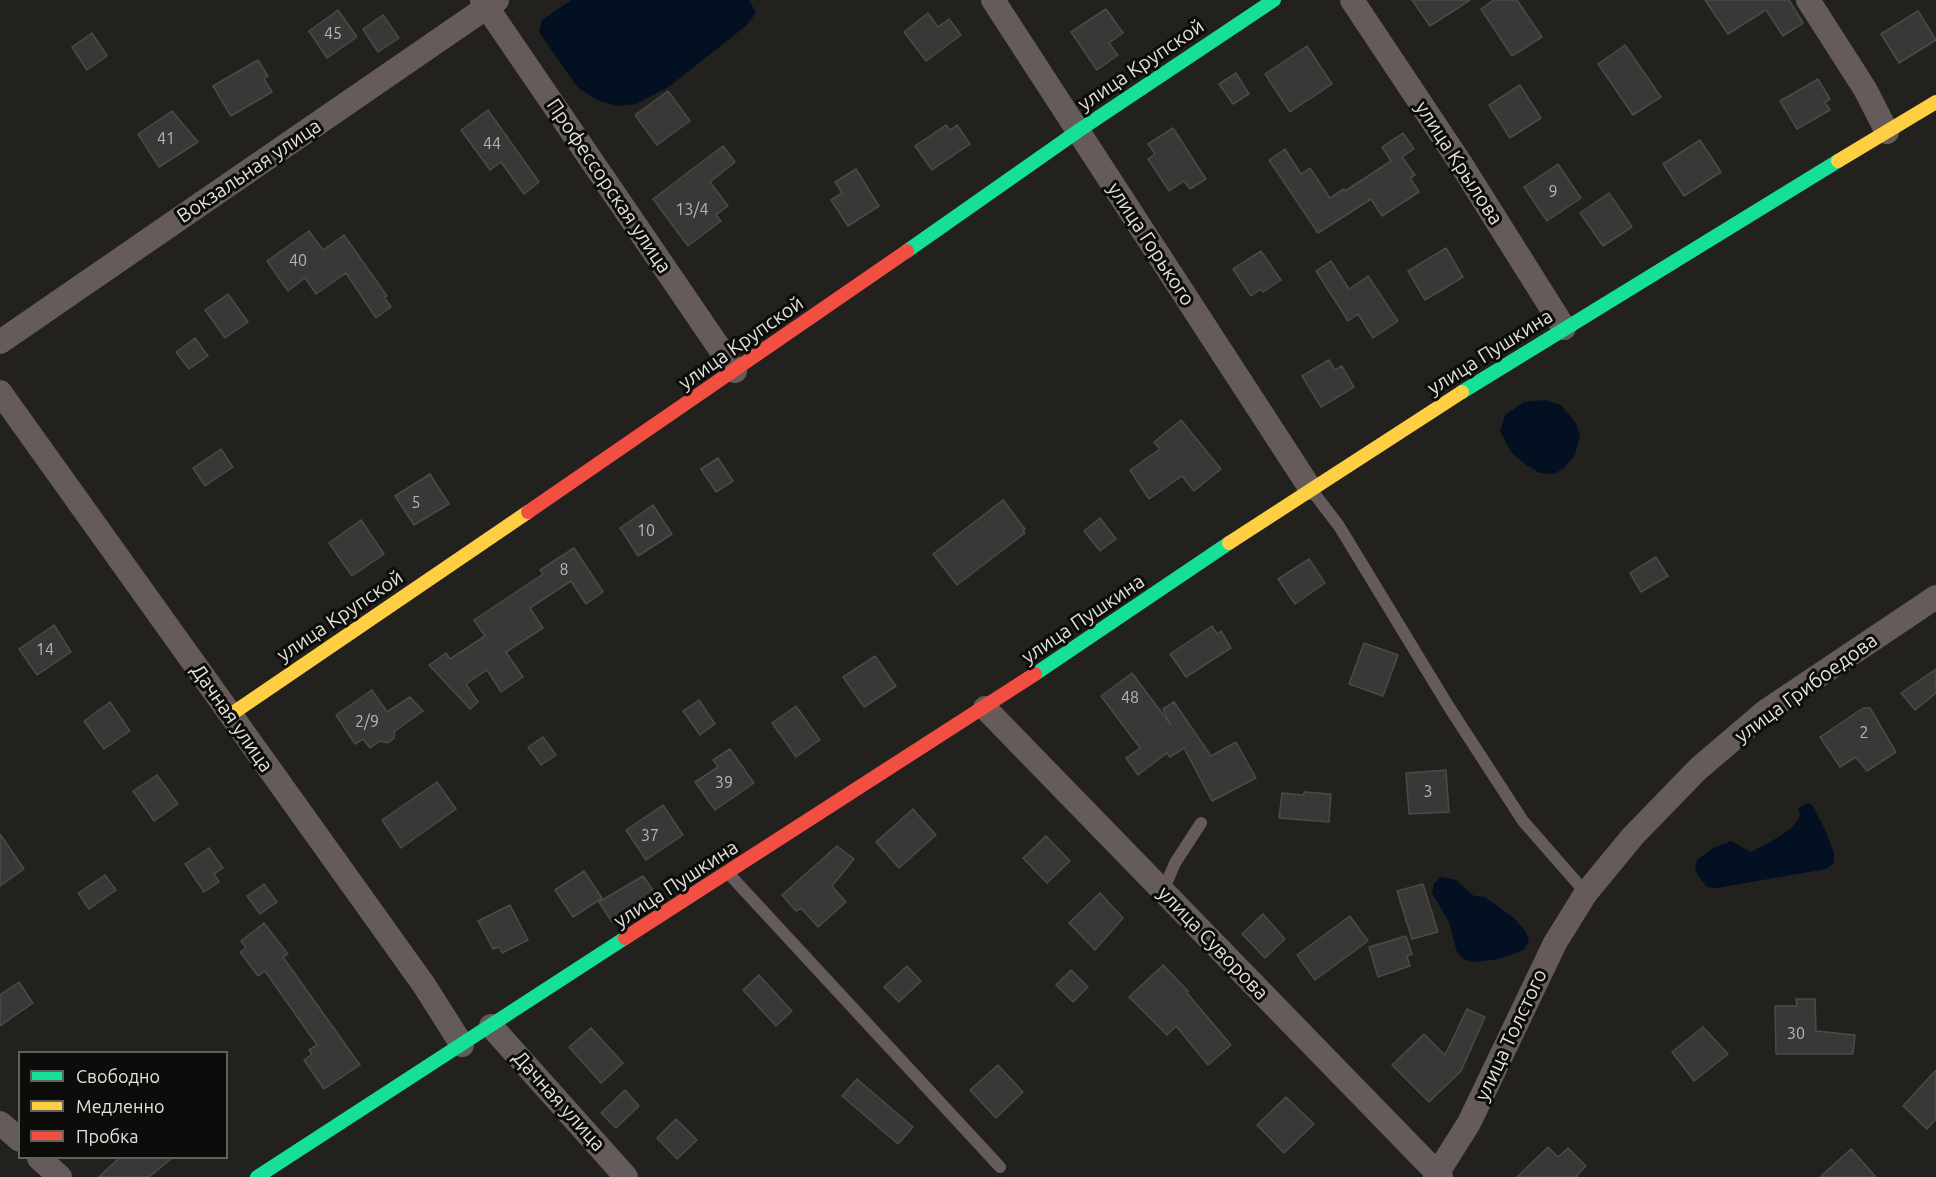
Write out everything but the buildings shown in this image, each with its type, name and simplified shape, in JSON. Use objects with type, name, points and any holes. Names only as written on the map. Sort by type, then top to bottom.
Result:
[{"type":"street","name":"улица Горького","points":[[993,0],[1310,488]]},
{"type":"street","name":"улица Крупской","points":[[230,715],[735,371],[1078,132],[1274,0]]},
{"type":"street","name":"улица Крылова","points":[[1352,0],[1461,164],[1564,328]]},
{"type":"street","points":[[1808,0],[1865,89],[1887,132]]},
{"type":"street","name":"Вокзальная улица","points":[[0,342],[489,2]]},
{"type":"street","name":"Профессорская улица","points":[[489,2],[735,371]]},
{"type":"street","name":"улица Пушкина","points":[[257,1177],[365,1105],[985,708],[1310,488],[1564,328],[1936,102]]},
{"type":"street","name":"Дачная улица","points":[[0,392],[424,986],[462,1045]]},
{"type":"street","name":"улица Грибоедова","points":[[1586,892],[1634,836],[1698,769],[1723,747],[1766,711],[1936,597]]},
{"type":"street","name":"улица Суворова","points":[[985,708],[1438,1176]]},
{"type":"street","name":"улица Толстого","points":[[1438,1176],[1469,1123],[1555,943],[1586,892]]},
{"type":"street","name":"Дачная улица","points":[[491,1026],[626,1177]]},
{"type":"street","points":[[0,1122],[18,1138]]},
{"type":"street","points":[[40,1159],[60,1177]]},
{"type":"lane","points":[[1310,488],[1339,526],[1449,707],[1523,820],[1586,892]]},
{"type":"lane","points":[[1163,891],[1175,863],[1201,823]]},
{"type":"lane","points":[[728,873],[1000,1167]]},
{"type":"water","points":[[571,0],[749,0],[756,13],[747,25],[670,86],[636,104],[617,106],[599,101],[578,88],[539,32],[542,20]]},
{"type":"water","points":[[1545,400],[1561,405],[1576,423],[1580,435],[1575,455],[1564,468],[1554,474],[1540,473],[1526,465],[1511,452],[1500,431],[1505,415],[1524,402]]},
{"type":"water","points":[[1807,803],[1812,805],[1825,829],[1834,853],[1834,863],[1826,869],[1717,888],[1707,887],[1701,880],[1695,870],[1697,860],[1713,848],[1731,841],[1751,852],[1793,827],[1800,816],[1798,808]]},
{"type":"water","points":[[1441,877],[1456,880],[1474,896],[1485,897],[1514,918],[1526,932],[1529,941],[1524,950],[1499,959],[1474,962],[1463,959],[1457,952],[1449,922],[1432,893],[1434,883]]},
{"type":"traffic: fast","points":[[907,251],[1078,131],[1274,0]]},
{"type":"traffic: fast","points":[[1462,392],[1838,161]]},
{"type":"traffic: fast","points":[[1035,674],[1229,543]]},
{"type":"traffic: fast","points":[[257,1177],[625,938]]},
{"type":"traffic: slow","points":[[1838,161],[1936,102]]},
{"type":"traffic: slow","points":[[1229,543],[1462,392]]},
{"type":"traffic: slow","points":[[230,715],[528,512]]},
{"type":"traffic: jam","points":[[528,512],[907,251]]},
{"type":"traffic: jam","points":[[625,938],[1035,674]]}]
